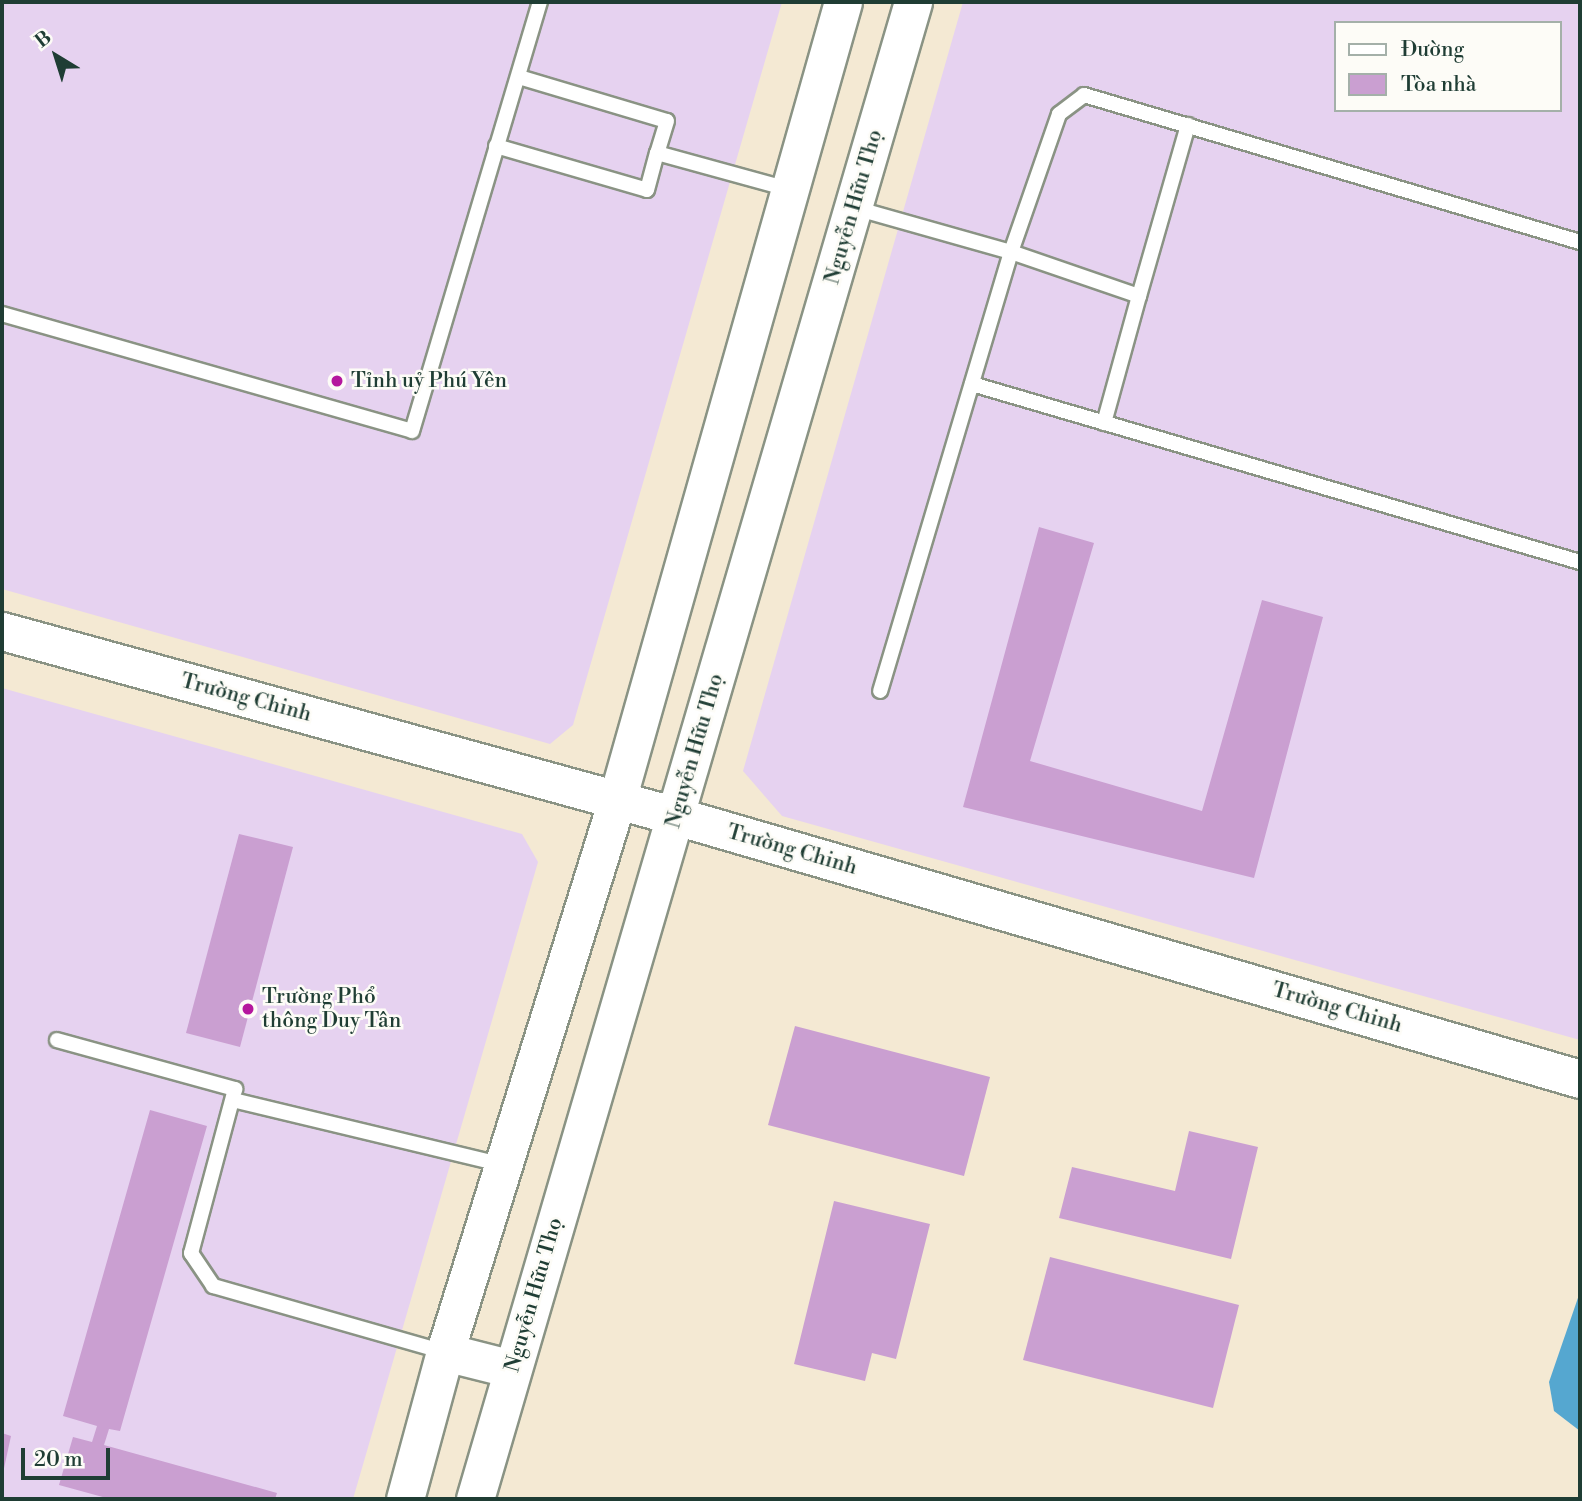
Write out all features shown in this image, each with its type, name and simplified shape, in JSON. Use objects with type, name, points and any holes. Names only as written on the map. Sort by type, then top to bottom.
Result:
[{"type":"street","points":[[405,1499],[445,1352],[617,800],[843,2]]},
{"type":"street","name":"Nguyễn Hữu Thọ","points":[[475,1499],[913,2]]},
{"type":"street","name":"Trường Chinh","points":[[2,631],[676,816],[1580,1079]]},
{"type":"street","points":[[445,1352],[512,1369]]},
{"type":"lane","points":[[2,314],[412,431],[540,2]]},
{"type":"lane","points":[[496,146],[647,190],[667,121],[519,77]]},
{"type":"lane","points":[[880,691],[1011,252],[1059,114],[1084,95],[1580,242]]},
{"type":"lane","points":[[1104,423],[1188,125]]},
{"type":"lane","points":[[657,153],[789,190]]},
{"type":"lane","points":[[854,208],[1011,252],[1139,296]]},
{"type":"lane","points":[[972,384],[1580,562]]},
{"type":"lane","points":[[57,1040],[235,1089],[191,1253],[213,1286],[445,1352]]},
{"type":"lane","points":[[233,1100],[504,1165]]},
{"type":"shaded area","name":"Tỉnh uỷ Phú Yên","points":[[2,2],[782,2],[573,725],[550,744],[2,589]]},
{"type":"shaded area","points":[[963,2],[1580,2],[1580,1040],[782,816],[743,771]]},
{"type":"shaded area","name":"Trường Phổ thông Duy Tân","points":[[2,688],[522,834],[538,862],[353,1499],[2,1499]]},
{"type":"water","points":[[1580,1292],[1580,1431],[1554,1411],[1549,1382]]},
{"type":"building","points":[[1039,527],[1094,543],[1030,761],[1202,811],[1262,600],[1323,617],[1254,878],[963,807]]},
{"type":"building","points":[[239,834],[293,847],[240,1047],[186,1033]]},
{"type":"building","points":[[795,1026],[990,1077],[964,1176],[768,1125]]},
{"type":"building","points":[[150,1110],[207,1126],[120,1431],[109,1429],[104,1445],[277,1493],[275,1499],[110,1499],[59,1485],[73,1437],[92,1442],[97,1426],[63,1416]]},
{"type":"building","points":[[1189,1131],[1258,1147],[1231,1259],[1059,1218],[1072,1167],[1175,1191]]},
{"type":"building","points":[[834,1201],[930,1224],[896,1359],[872,1353],[865,1381],[794,1364]]},
{"type":"building","points":[[1050,1257],[1239,1305],[1213,1408],[1023,1360]]},
{"type":"building","points":[[2,1433],[11,1436],[3,1473],[2,1473]]},
{"type":"place","name":"Tỉnh uỷ Phú Yên","points":[[337,381]]},
{"type":"place","name":"Trường Phổ thông Duy Tân","points":[[248,1009]]}]
